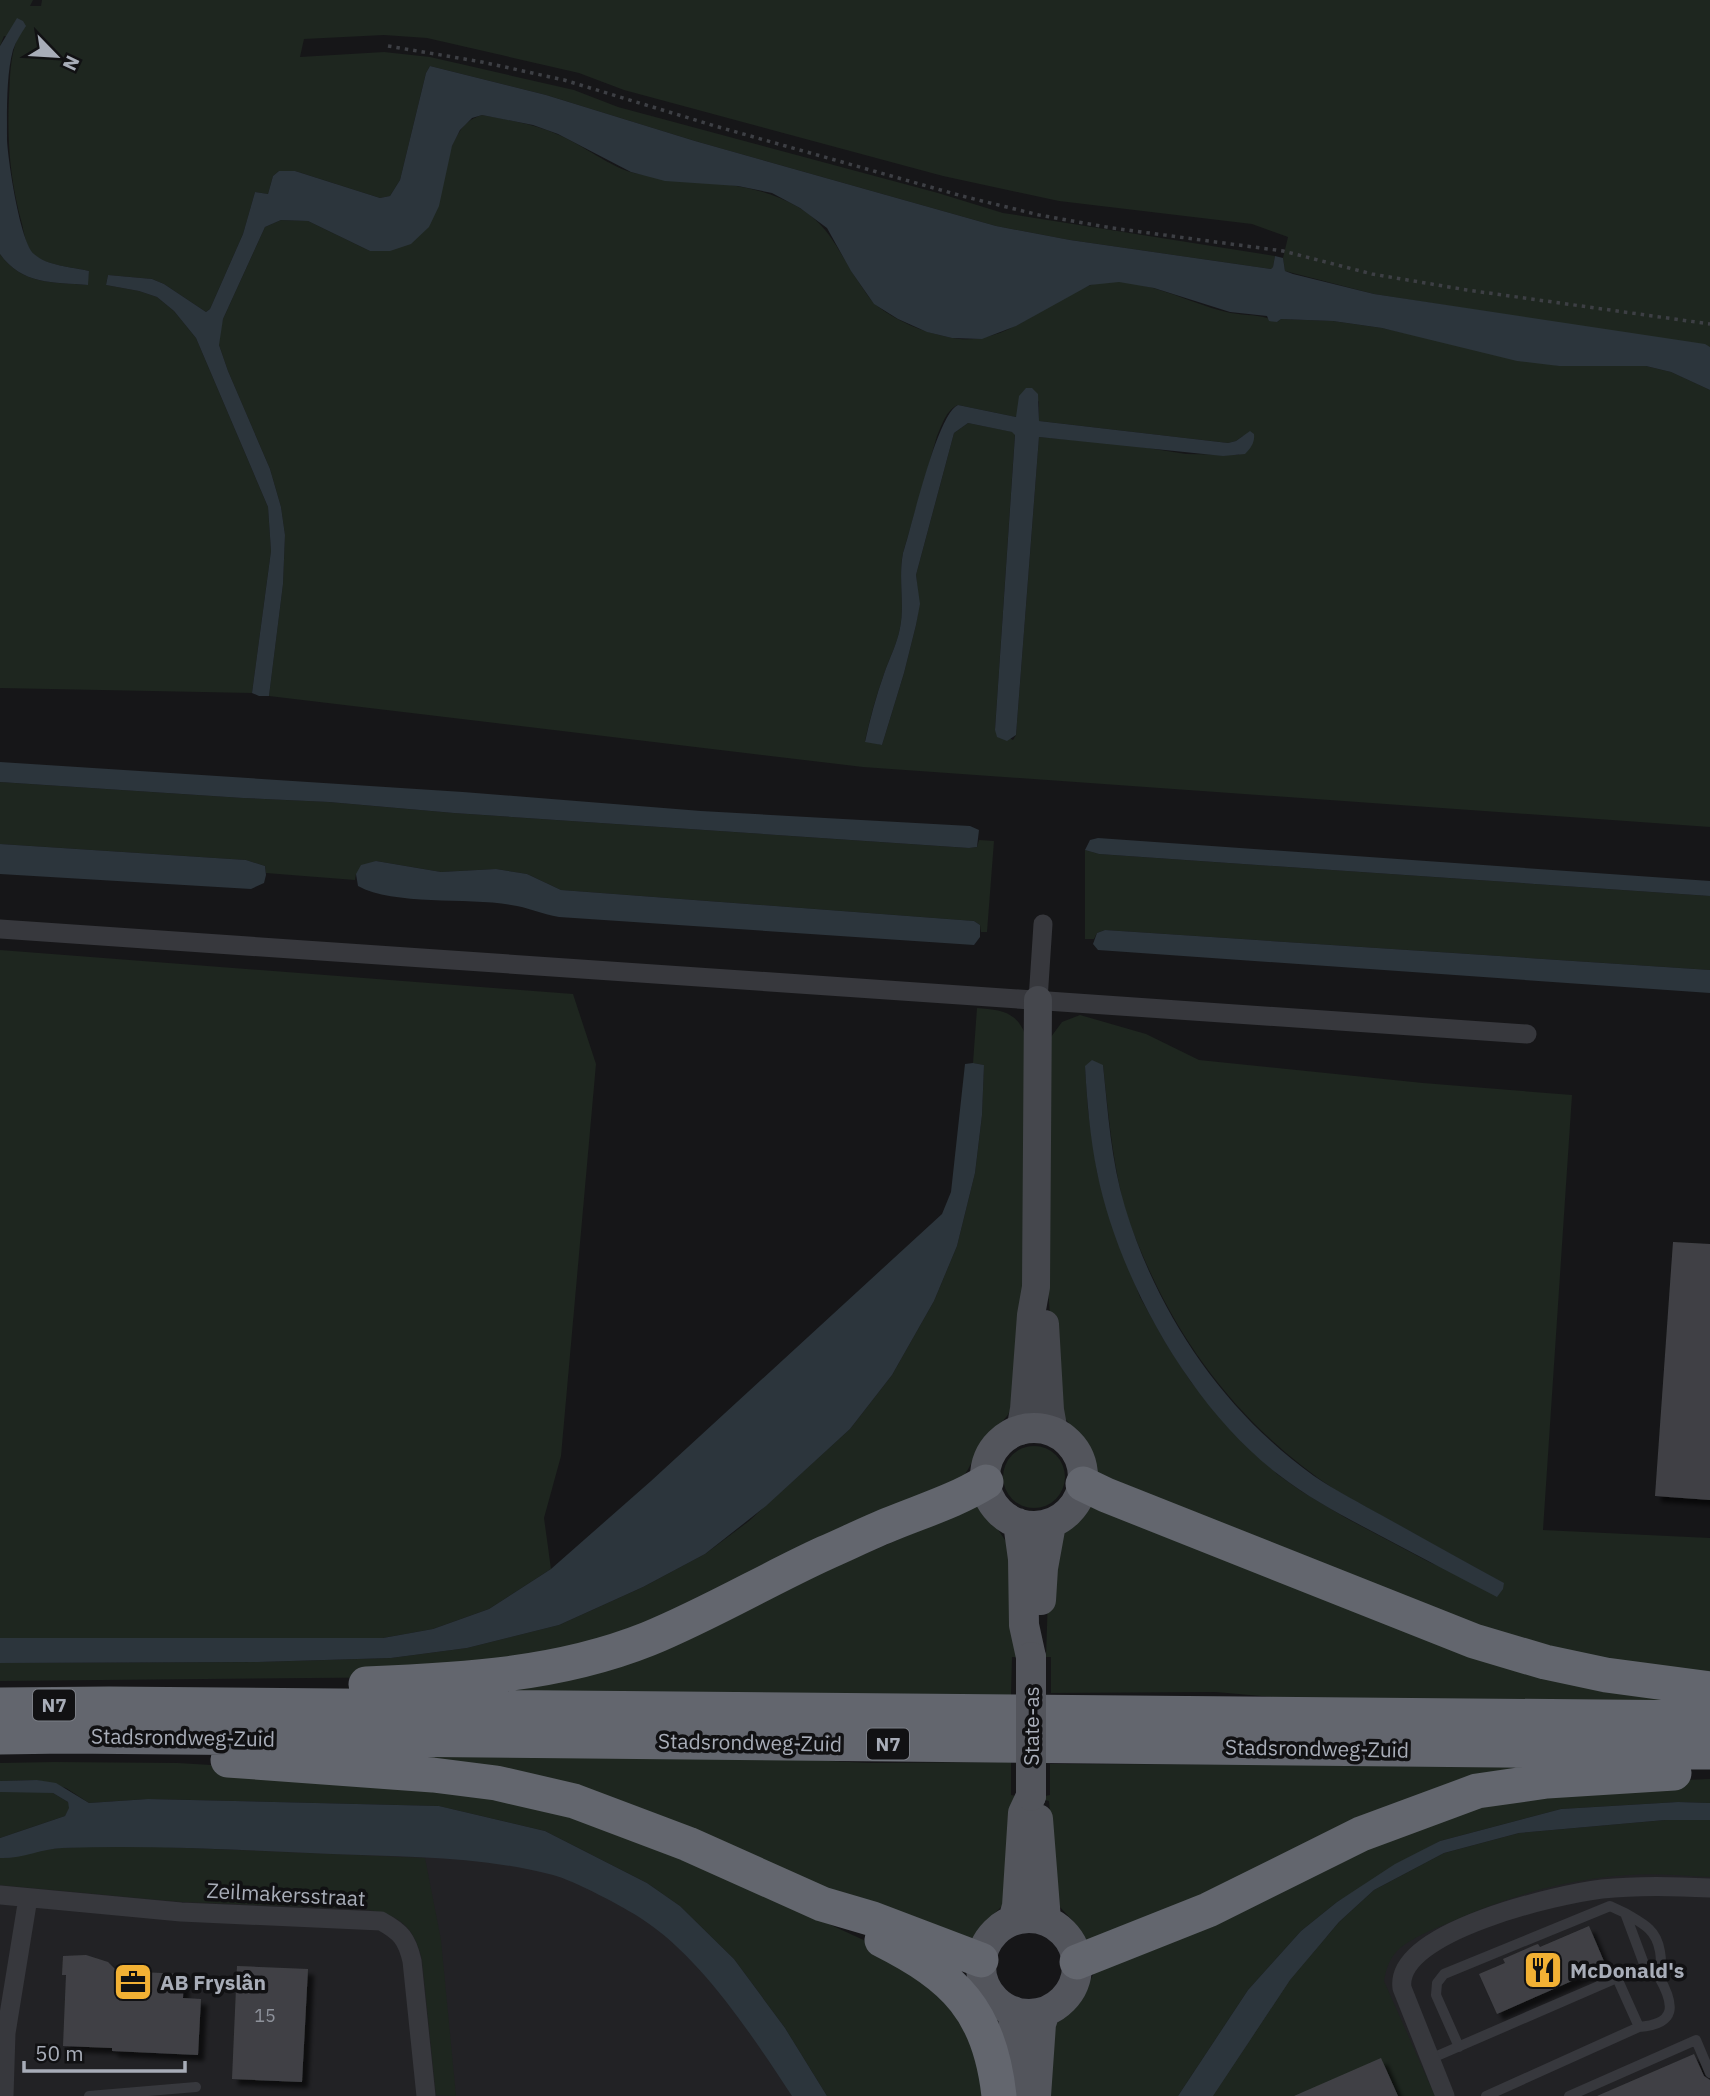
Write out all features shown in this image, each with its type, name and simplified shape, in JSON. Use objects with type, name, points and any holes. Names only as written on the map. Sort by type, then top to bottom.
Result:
[{"type":"highway","name":"N7","points":[[109,1704],[204,1688],[444,1681],[504,1676],[556,1666],[647,1639],[701,1615],[813,1558],[967,1494],[986,1482]]},
{"type":"highway","points":[[1083,1484],[1474,1641],[1545,1662],[1594,1672],[1710,1689]]},
{"type":"highway","name":"Stadsrondweg-Zuid","points":[[0,1706],[109,1704],[1710,1718]]},
{"type":"highway","name":"N7","points":[[66,1736],[155,1755],[433,1775],[533,1790],[642,1825],[822,1904],[944,1977],[973,2011],[984,2032],[993,2057],[999,2096]]},
{"type":"highway","name":"Stadsrondweg-Zuid","points":[[0,1737],[1710,1752]]},
{"type":"highway","points":[[1077,1962],[1208,1910],[1361,1834],[1476,1791],[1547,1781],[1710,1772]]},
{"type":"highway","name":"N7","points":[[822,1904],[873,1919],[981,1960]]},
{"type":"main road","points":[[1042,1428],[1054,1432],[1065,1438],[1080,1459],[1083,1484],[1079,1497],[1063,1518],[1051,1524],[1028,1526],[1018,1523],[1001,1514],[993,1504],[986,1482],[986,1469],[996,1446],[1008,1436],[1020,1431],[1042,1428]]},
{"type":"main road","name":"State-as","points":[[1018,1523],[1023,1559],[1024,1625],[1031,1657],[1031,1796],[1038,1812],[1046,1920]]},
{"type":"main road","name":"State-as","points":[[1031,1657],[1040,1625],[1043,1568],[1051,1524]]},
{"type":"main road","name":"State-as","points":[[1013,1920],[1017,1906],[1023,1812],[1031,1796]]},
{"type":"main road","points":[[1024,1917],[1046,1920],[1064,1932],[1071,1941],[1077,1962],[1077,1975],[1066,1997],[1045,2012],[1023,2014],[994,2000],[981,1970],[981,1960],[988,1939],[995,1931],[1013,1920],[1024,1917]]},
{"type":"main road","points":[[1013,2011],[1016,2096]]},
{"type":"main road","points":[[1036,2096],[1041,2024],[1045,2012]]},
{"type":"street","points":[[1020,1431],[1036,1287],[1038,1000],[1043,924]]},
{"type":"street","points":[[0,929],[1527,1034]]},
{"type":"street","points":[[1036,1287],[1044,1315],[1050,1410],[1054,1432]]},
{"type":"street","points":[[1445,2096],[1405,1998],[1401,1982],[1410,1960],[1426,1948],[1485,1919],[1521,1906],[1564,1896],[1634,1886],[1710,1888]]},
{"type":"street","name":"Zeilmakersstraat","points":[[0,1895],[181,1912],[381,1922],[396,1929],[408,1944],[412,1961],[426,2096]]},
{"type":"street","points":[[4,2096],[3,2033],[28,1898]]},
{"type":"lane","points":[[1459,2046],[1436,1995],[1437,1983],[1444,1974],[1610,1906],[1650,1929],[1657,1942],[1662,1964],[1659,1977]]},
{"type":"lane","points":[[1486,2096],[1639,2027],[1652,2026],[1668,2016],[1672,2007],[1668,1992],[1659,1977],[1647,1972],[1625,1913]]},
{"type":"lane","points":[[1430,2059],[1617,1978],[1639,2027]]},
{"type":"lane","points":[[1569,2096],[1696,2040],[1710,2073]]},
{"type":"lane","points":[[89,2096],[196,2087]]},
{"type":"path","points":[[388,46],[482,62],[564,80],[962,196],[1039,215],[1112,228],[1283,251],[1372,274],[1467,290],[1710,324]]},
{"type":"shaded area","points":[[0,0],[33,0],[30,6],[41,6],[42,0],[1710,0],[1710,347],[1374,294],[1285,271],[1283,258],[1288,237],[1252,224],[1059,201],[943,176],[624,90],[579,73],[427,38],[384,35],[304,39],[300,57],[384,52],[430,57],[574,90],[618,107],[1003,213],[1275,256],[1273,267],[1271,269],[1070,240],[996,226],[695,141],[546,95],[430,66],[400,180],[390,196],[380,198],[295,171],[279,171],[273,176],[268,194],[255,192],[243,234],[210,309],[206,312],[152,279],[108,275],[106,285],[157,297],[174,311],[196,338],[268,507],[271,551],[252,693],[0,688],[0,254],[18,272],[39,280],[87,285],[89,271],[52,264],[39,258],[33,254],[26,240],[12,177],[9,145],[10,75],[17,39],[4,36],[0,46]]},
{"type":"shaded area","points":[[17,18],[26,26],[13,50],[9,71],[7,140],[12,182],[24,234],[34,254],[39,258],[53,264],[89,271],[88,285],[28,277],[18,272],[0,254],[0,46]]},
{"type":"shaded area","points":[[430,66],[546,95],[695,141],[996,226],[1070,240],[1271,269],[1275,256],[1283,258],[1285,271],[1374,294],[1705,344],[1710,347],[1710,390],[1671,372],[1646,366],[1559,366],[1517,361],[1382,328],[1333,321],[1269,321],[1267,316],[1230,312],[1154,288],[1119,282],[1090,285],[1016,326],[982,339],[952,338],[927,332],[874,304],[851,271],[827,228],[800,208],[772,193],[738,186],[665,181],[631,172],[558,134],[533,125],[482,115],[472,118],[460,130],[452,146],[439,206],[429,227],[411,244],[390,251],[370,251],[308,221],[281,220],[265,227],[223,319],[219,345],[270,469],[281,507],[285,535],[283,584],[269,696],[259,696],[252,693],[271,551],[268,507],[196,338],[174,311],[157,297],[106,285],[108,275],[152,279],[206,312],[210,309],[243,234],[255,192],[268,194],[273,176],[279,171],[295,171],[380,198],[390,196],[400,180]]},
{"type":"shaded area","points":[[482,115],[550,131],[634,173],[739,186],[779,198],[798,207],[827,232],[876,305],[910,325],[948,337],[986,337],[1021,323],[1088,286],[1123,282],[1160,290],[1215,309],[1261,316],[1277,322],[1281,319],[1333,321],[1382,328],[1559,366],[1646,366],[1671,372],[1710,390],[1710,827],[863,767],[269,696],[283,584],[285,535],[281,507],[270,469],[219,345],[223,319],[265,227],[281,220],[308,221],[370,251],[452,146],[463,127]],"holes":[[[1039,401],[1039,421],[1228,443],[1243,436],[1239,455],[1186,454],[1129,445],[1039,437],[1016,735],[1013,740],[995,730],[1015,434],[968,423],[954,433],[916,575],[919,604],[904,673],[882,745],[865,741],[900,628],[903,553],[937,436],[945,418],[950,410],[958,405],[1016,417]]]},
{"type":"shaded area","points":[[1026,388],[1032,388],[1038,394],[1039,421],[1228,443],[1250,431],[1254,434],[1254,440],[1245,454],[1223,456],[1039,437],[1016,735],[1007,741],[997,737],[995,730],[1015,435],[1012,432],[968,423],[954,433],[916,575],[920,604],[904,673],[882,745],[865,742],[878,691],[900,628],[903,553],[926,472],[942,428],[958,405],[1016,417],[1019,396]]},
{"type":"shaded area","points":[[0,762],[463,792],[701,811],[970,826],[979,830],[977,847],[969,848],[329,802],[0,782]]},
{"type":"shaded area","points":[[0,782],[329,802],[969,848],[977,847],[979,840],[994,841],[987,932],[981,932],[980,925],[974,921],[561,890],[527,874],[496,869],[441,872],[376,861],[356,874],[355,880],[266,873],[265,866],[246,860],[0,844]]},
{"type":"shaded area","points":[[1098,838],[1710,881],[1710,896],[1099,854],[1085,850],[1090,840]]},
{"type":"shaded area","points":[[0,844],[246,860],[265,866],[266,875],[264,883],[251,889],[0,874]]},
{"type":"shaded area","points":[[1085,850],[1099,854],[1710,896],[1710,970],[1105,930],[1097,933],[1094,939],[1085,939]]},
{"type":"shaded area","points":[[376,861],[441,872],[496,869],[527,874],[561,890],[974,921],[980,925],[980,937],[974,945],[559,917],[494,903],[411,899],[373,892],[358,886],[356,874],[361,865]]},
{"type":"shaded area","points":[[1105,930],[1710,970],[1710,993],[1098,950],[1093,944],[1097,933]]},
{"type":"shaded area","points":[[0,950],[573,994],[596,1064],[561,1456],[544,1518],[551,1569],[489,1609],[433,1629],[383,1638],[0,1638]]},
{"type":"shaded area","points":[[977,1008],[1000,1011],[1012,1016],[1025,1034],[1023,1309],[1010,1411],[984,1440],[962,1478],[634,1634],[427,1677],[0,1681],[0,1663],[258,1662],[391,1658],[467,1648],[559,1625],[643,1587],[705,1554],[749,1521],[850,1429],[892,1375],[934,1301],[957,1246],[975,1173],[982,1115],[984,1065],[973,1063]]},
{"type":"shaded area","points":[[1080,1015],[1146,1034],[1199,1060],[1572,1095],[1543,1530],[1710,1538],[1710,1680],[1482,1633],[1098,1473],[1086,1444],[1063,1416],[1051,1328],[1048,1289],[1051,1037],[1062,1022]],"holes":[[[1103,1065],[1116,1168],[1129,1221],[1168,1308],[1207,1368],[1253,1422],[1307,1470],[1337,1491],[1503,1583],[1503,1589],[1431,1563],[1301,1491],[1277,1474],[1191,1382],[1140,1297],[1106,1206],[1097,1172],[1085,1067]]]},
{"type":"shaded area","points":[[1092,1060],[1103,1065],[1116,1172],[1125,1207],[1155,1285],[1197,1357],[1251,1421],[1281,1450],[1331,1487],[1504,1583],[1497,1597],[1315,1500],[1291,1484],[1247,1447],[1217,1415],[1189,1378],[1163,1339],[1141,1298],[1122,1255],[1108,1213],[1097,1172],[1089,1119],[1085,1066]]},
{"type":"shaded area","points":[[965,1064],[984,1065],[982,1115],[975,1173],[957,1246],[934,1301],[892,1375],[850,1429],[766,1506],[705,1554],[643,1587],[559,1625],[467,1648],[391,1658],[258,1662],[0,1663],[0,1638],[383,1638],[433,1629],[489,1609],[551,1569],[942,1214],[951,1192]]},
{"type":"shaded area","points":[[1028,1446],[1040,1446],[1056,1455],[1063,1465],[1063,1489],[1056,1499],[1040,1508],[1028,1508],[1017,1503],[1008,1494],[1003,1483],[1003,1471],[1008,1460],[1017,1451]]},
{"type":"shaded area","points":[[1090,1498],[1710,1702],[1307,1700],[1216,1692],[1051,1693],[1051,1657],[1046,1657],[1048,1596],[1061,1536]]},
{"type":"shaded area","points":[[981,1504],[1007,1543],[1017,1657],[1012,1657],[1011,1695],[509,1692],[709,1621]]},
{"type":"shaded area","points":[[332,1752],[770,1758],[869,1763],[1011,1762],[1011,1795],[1016,1796],[1004,1904],[989,1919],[990,1922],[975,1946],[912,1926],[753,1856]]},
{"type":"shaded area","points":[[0,1763],[178,1763],[295,1770],[590,1814],[894,1954],[957,2004],[991,2096],[827,2096],[785,2028],[734,1959],[680,1906],[647,1883],[545,1831],[439,1806],[148,1799],[89,1803],[66,1788],[37,1780],[0,1781]]},
{"type":"shaded area","points":[[1050,1764],[1531,1765],[1085,1948],[1082,1938],[1071,1925],[1074,1922],[1058,1905],[1049,1801],[1045,1800],[1045,1796],[1050,1795]]},
{"type":"shaded area","points":[[1710,1779],[1710,1803],[1678,1802],[1561,1809],[1440,1841],[1337,1902],[1301,1931],[1248,1990],[1178,2096],[1043,2096],[1056,2024],[1077,2005],[1094,1973],[1442,1811],[1638,1782]]},
{"type":"shaded area","points":[[37,1780],[56,1783],[89,1803],[148,1799],[439,1806],[545,1831],[647,1883],[680,1906],[734,1959],[785,2028],[827,2096],[792,2096],[725,2000],[664,1935],[634,1914],[562,1878],[526,1869],[471,1861],[231,1850],[62,1848],[0,1858],[0,1838],[65,1816],[69,1808],[68,1802],[53,1793],[0,1792],[0,1781]]},
{"type":"shaded area","points":[[0,1792],[53,1793],[68,1802],[70,1808],[65,1816],[0,1838]]},
{"type":"shaded area","points":[[1678,1802],[1710,1803],[1710,1820],[1665,1820],[1519,1833],[1444,1853],[1374,1890],[1339,1922],[1290,1980],[1213,2096],[1178,2096],[1248,1990],[1301,1931],[1337,1902],[1395,1864],[1440,1841],[1561,1809]]},
{"type":"shaded area","points":[[1710,1811],[1710,2096],[1193,2096],[1304,1944]]},
{"type":"shaded area","points":[[1665,1820],[1710,1820],[1710,1877],[1629,1875],[1559,1885],[1514,1897],[1470,1914],[1417,1937],[1397,1951],[1389,1963],[1384,1981],[1435,2096],[1213,2096],[1290,1980],[1339,1922],[1374,1890],[1444,1853],[1519,1833]]},
{"type":"shaded area","points":[[141,1846],[425,1858],[441,1940],[456,2096],[436,2095],[422,1959],[409,1929],[395,1918],[363,1909],[182,1902],[0,1885],[0,1858],[59,1848]]},
{"type":"shaded area","points":[[0,1849],[539,1851],[686,1932],[811,2096],[0,2096]]},
{"type":"building","points":[[1673,1242],[1710,1244],[1710,1500],[1655,1496]]},
{"type":"building","name":"McDonald's","points":[[1589,1926],[1606,1966],[1497,2014],[1479,1974],[1505,1963],[1503,1959],[1535,1945],[1540,1947]]},
{"type":"building","points":[[86,1955],[108,1962],[117,1971],[184,1974],[183,1998],[201,1999],[198,2055],[63,2046],[66,1975],[62,1975],[63,1956]]},
{"type":"building","points":[[237,1966],[308,1969],[302,2082],[232,2079]]},
{"type":"building","points":[[1694,2054],[1704,2076],[1710,2080],[1710,2096],[1597,2096]]},
{"type":"building","points":[[1381,2058],[1398,2096],[1294,2096]]},
{"type":"place","name":"McDonald's","points":[[1543,1970]]},
{"type":"place","name":"AB Fryslân","points":[[133,1982]]}]
